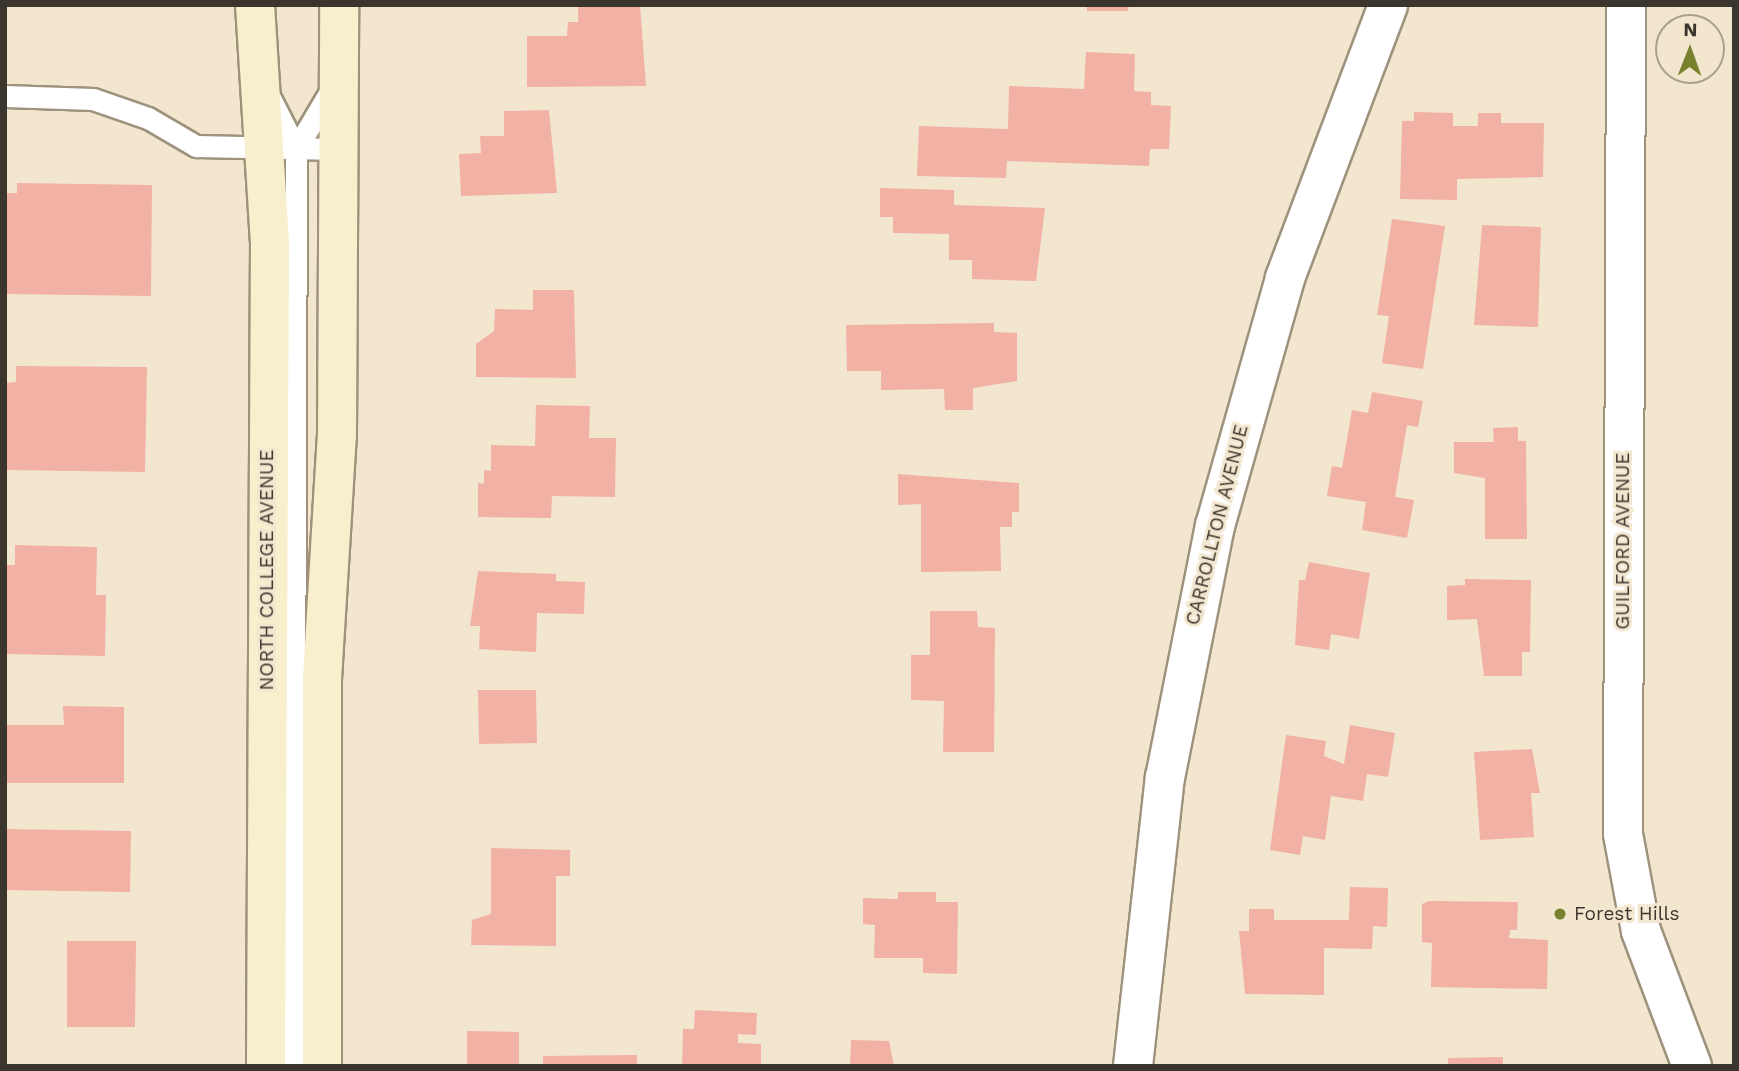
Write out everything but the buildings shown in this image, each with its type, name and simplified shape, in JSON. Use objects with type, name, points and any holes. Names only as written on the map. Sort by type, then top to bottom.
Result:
[{"type":"main road","name":"NORTH COLLEGE AVENUE","points":[[255,5],[258,75],[279,149],[270,241],[265,1066]]},
{"type":"main road","points":[[323,1066],[322,679],[337,435],[339,5]]},
{"type":"street","name":"CARROLLTON AVENUE","points":[[1133,1066],[1165,778],[1215,526],[1285,278],[1388,5]]},
{"type":"street","name":"GUILFORD AVENUE","points":[[1626,5],[1623,834],[1641,931],[1692,1066]]},
{"type":"lane","points":[[279,149],[338,77]]},
{"type":"lane","points":[[5,96],[93,99],[148,118],[195,146],[338,149]]},
{"type":"lane","name":"NORTH COLLEGE AVENUE","points":[[279,149],[293,1066]]},
{"type":"place","name":"Forest Hills","points":[[1560,914]]}]
